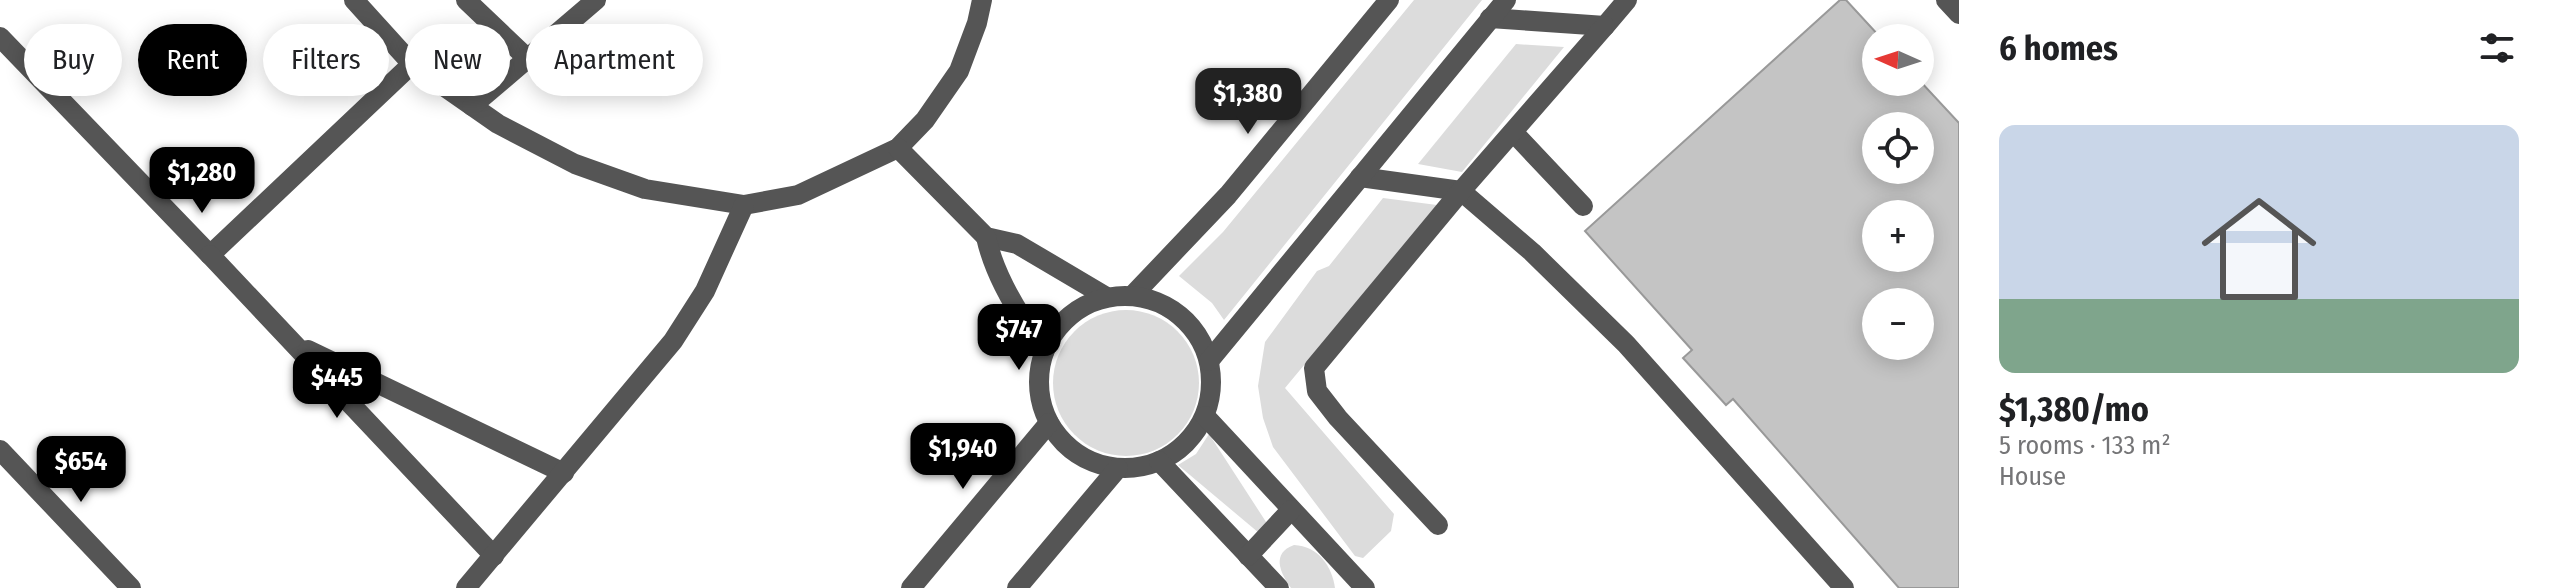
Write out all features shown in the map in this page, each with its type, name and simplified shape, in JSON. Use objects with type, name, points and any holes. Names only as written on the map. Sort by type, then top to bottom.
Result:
[{"type":"street","points":[[354,0],[405,56]]},
{"type":"street","points":[[466,0],[526,57]]},
{"type":"street","points":[[568,24],[596,0]]},
{"type":"street","points":[[458,96],[498,124],[575,164],[645,189],[744,205],[798,195],[898,148],[925,120],[959,71],[982,0]]},
{"type":"street","points":[[1133,295],[1228,195],[1389,0]]},
{"type":"street","points":[[1209,361],[1506,0]]},
{"type":"street","points":[[1438,525],[1338,418],[1317,391],[1314,368],[1461,191],[1627,0]]},
{"type":"street","points":[[1946,0],[1959,14]]},
{"type":"street","points":[[1490,18],[1605,26]]},
{"type":"street","points":[[0,37],[296,344],[494,556]]},
{"type":"street","points":[[472,106],[526,61]]},
{"type":"street","points":[[210,255],[405,71]]},
{"type":"street","points":[[1514,133],[1583,206]]},
{"type":"street","points":[[898,148],[986,237],[1017,244],[1105,296]]},
{"type":"street","points":[[1360,177],[1461,191],[1532,252],[1626,344],[1844,588]]},
{"type":"street","points":[[466,588],[673,341],[705,291],[744,205]]},
{"type":"street","points":[[986,237],[990,257],[1009,296],[1045,350]]},
{"type":"street","points":[[1133,295],[1167,305],[1194,329],[1209,361],[1211,389],[1205,416],[1186,443],[1159,461],[1139,467],[1118,468],[1090,461],[1066,446],[1049,423],[1039,387],[1045,350],[1058,326],[1080,307],[1105,296],[1133,295]]},
{"type":"street","points":[[296,344],[564,473]]},
{"type":"street","points":[[1205,416],[1365,588]]},
{"type":"street","points":[[911,588],[1049,423]]},
{"type":"street","points":[[0,450],[131,588]]},
{"type":"street","points":[[1159,461],[1279,588]]},
{"type":"street","points":[[1017,588],[1118,468]]},
{"type":"street","points":[[1248,556],[1291,510]]},
{"type":"shaded area","points":[[1414,0],[1482,0],[1224,320],[1212,303],[1179,276],[1223,232]]},
{"type":"shaded area","points":[[1516,44],[1564,47],[1462,172],[1418,164]]},
{"type":"shaded area","points":[[1383,198],[1437,205],[1285,388],[1394,514],[1391,531],[1363,558],[1355,556],[1273,447],[1263,418],[1258,386],[1265,342],[1317,271],[1329,266]]},
{"type":"shaded area","points":[[1126,310],[1154,315],[1178,331],[1194,355],[1199,383],[1194,411],[1178,435],[1154,451],[1126,456],[1098,451],[1074,435],[1058,411],[1053,383],[1058,355],[1074,331],[1098,315]]},
{"type":"shaded area","points":[[1209,434],[1268,525],[1259,533],[1178,465],[1196,454]]},
{"type":"shaded area","points":[[1294,545],[1317,553],[1331,572],[1335,588],[1291,588],[1281,570],[1280,558]]},
{"type":"building","points":[[1840,0],[1846,0],[1868,24],[1862,24],[1862,96],[1934,96],[1959,123],[1959,588],[1899,588],[1733,399],[1726,405],[1683,358],[1692,350],[1585,231]]}]
